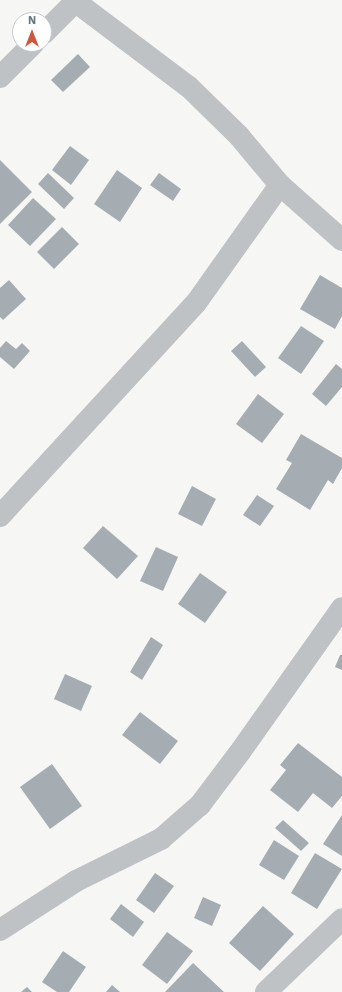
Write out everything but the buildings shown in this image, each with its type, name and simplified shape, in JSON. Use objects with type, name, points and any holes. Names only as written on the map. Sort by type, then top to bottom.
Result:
[{"type":"street","points":[[52,25],[77,1],[189,87],[239,136],[280,185],[342,240]]},
{"type":"street","points":[[0,77],[25,52]]},
{"type":"street","points":[[0,516],[196,303],[280,185]]},
{"type":"street","points":[[0,930],[76,880],[161,839],[200,805],[240,752],[342,608]]},
{"type":"street","points":[[266,992],[342,919]]}]
